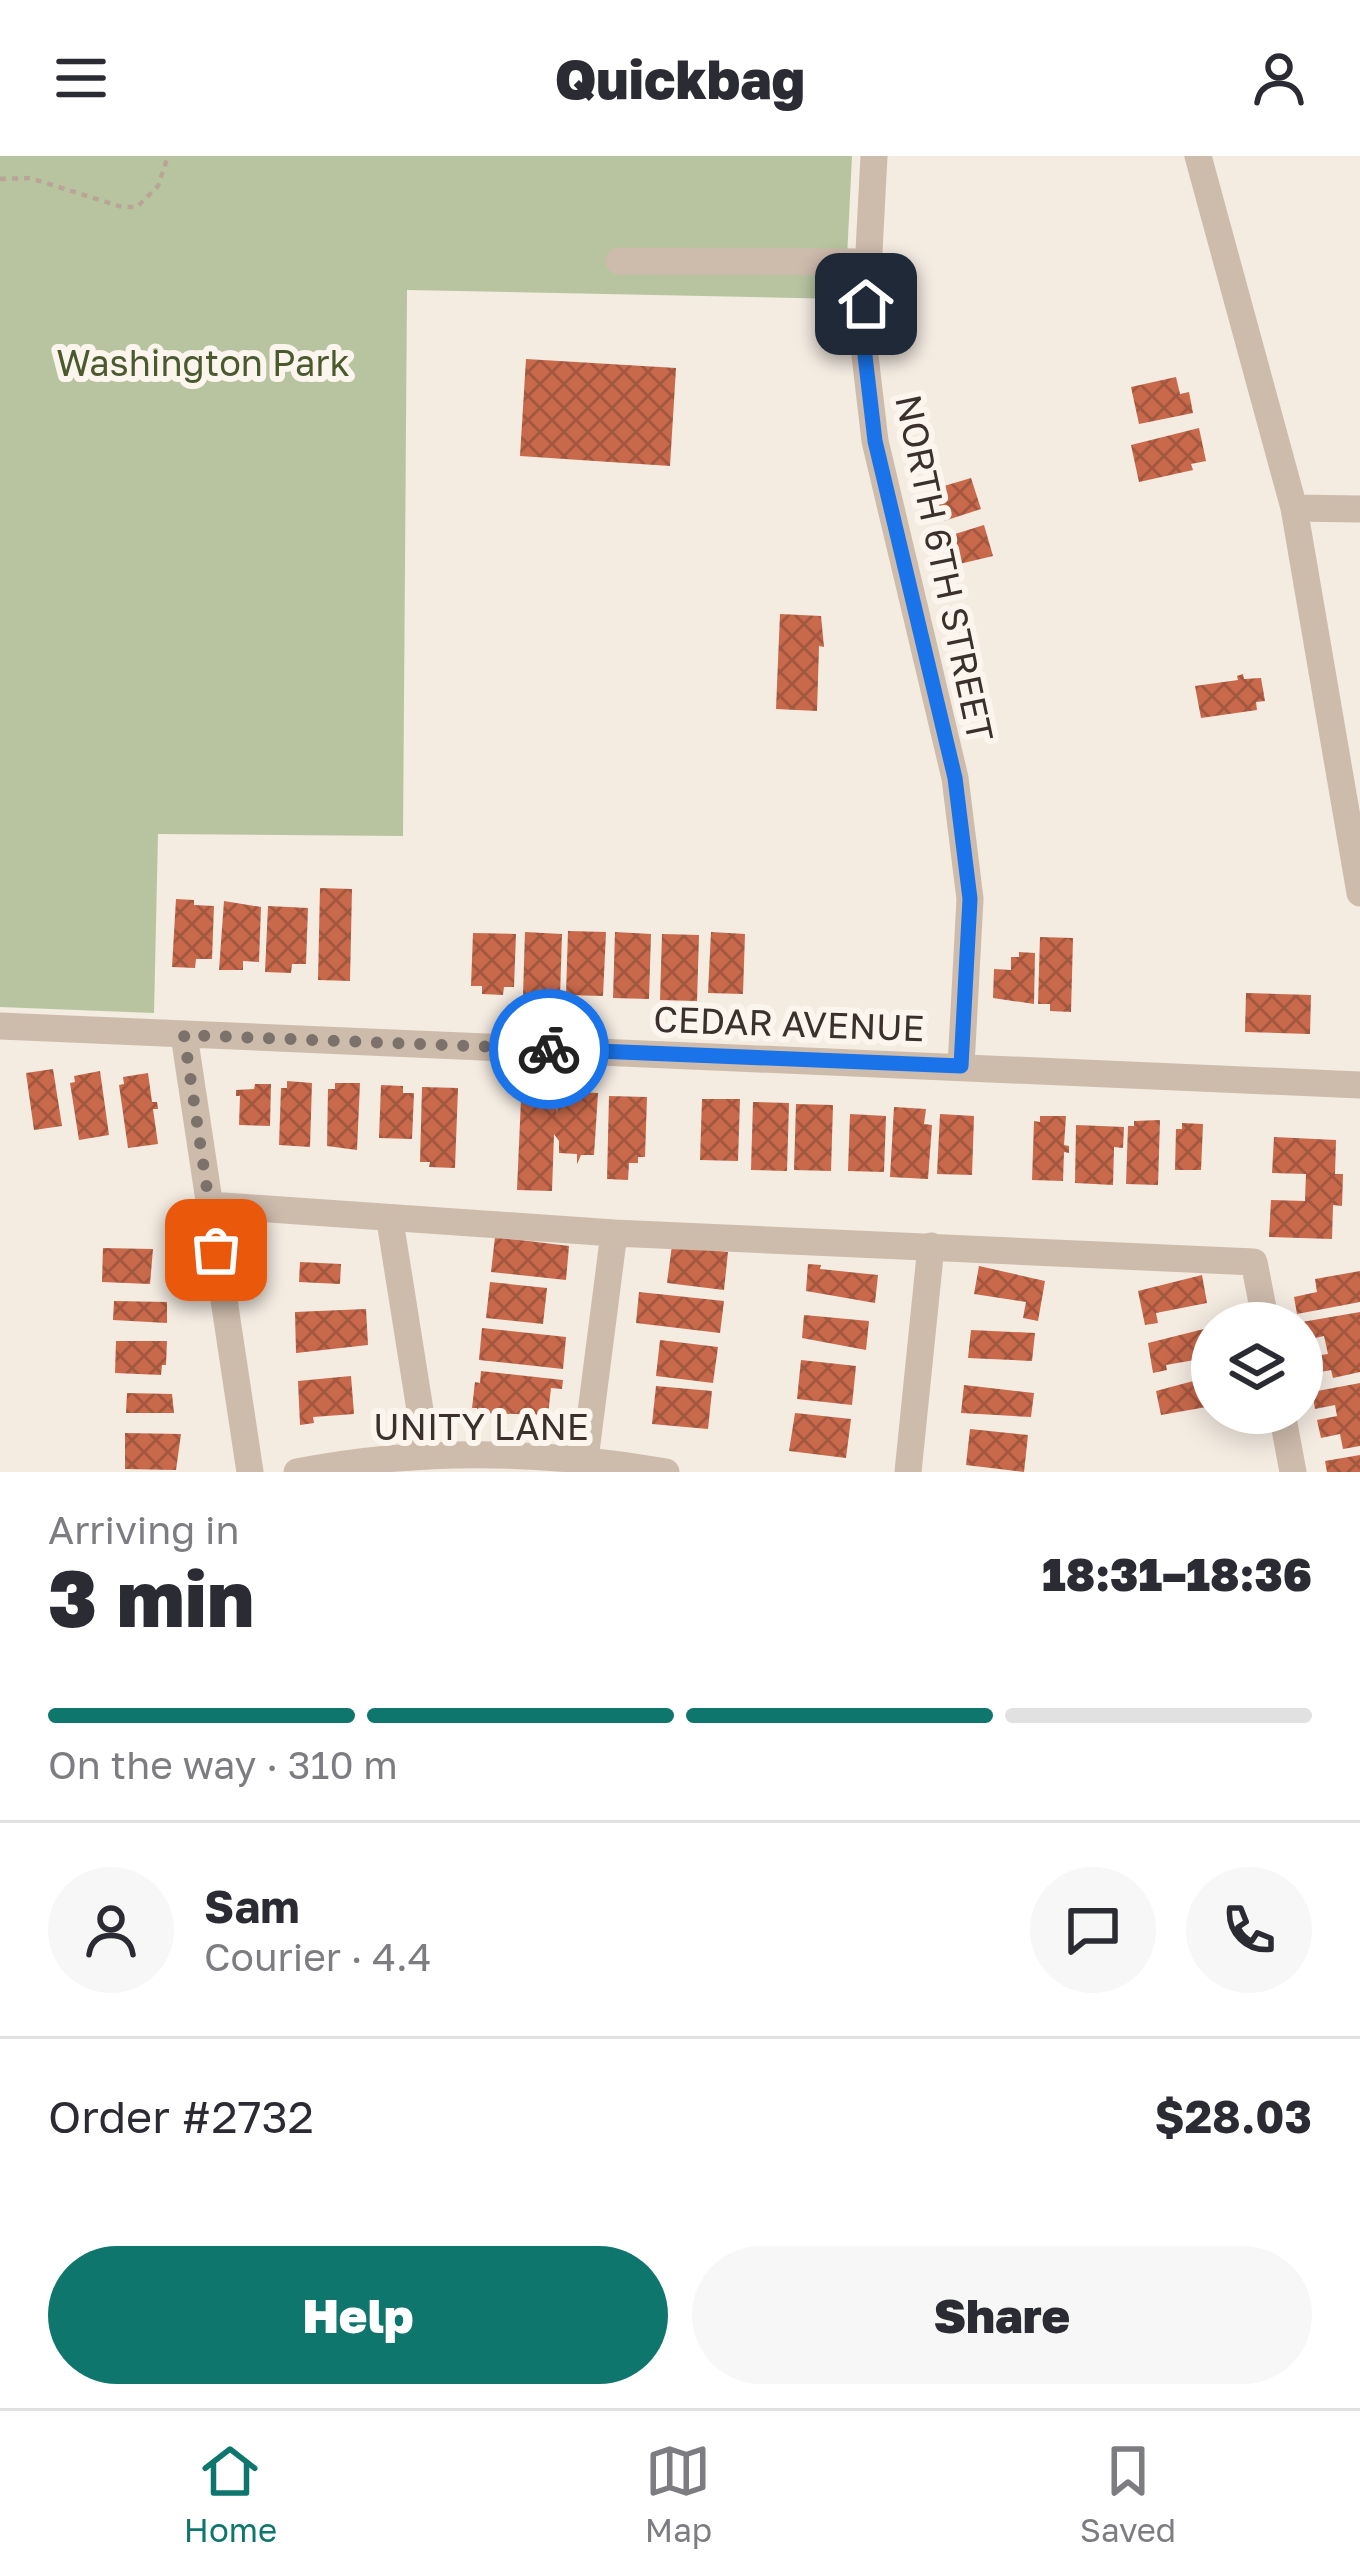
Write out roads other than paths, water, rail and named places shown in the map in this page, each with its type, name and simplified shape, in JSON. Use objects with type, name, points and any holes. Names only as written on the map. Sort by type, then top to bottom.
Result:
[{"type":"street","name":"NORTH 6TH STREET","points":[[874,156],[864,347],[875,441],[955,778],[970,899],[961,1066]]},
{"type":"street","points":[[1198,156],[1294,508],[1352,804],[1360,892]]},
{"type":"street","points":[[619,261],[867,262]]},
{"type":"street","points":[[1294,508],[1360,509]]},
{"type":"street","name":"CEDAR AVENUE","points":[[0,1027],[1360,1085]]},
{"type":"street","points":[[184,1035],[250,1472]]},
{"type":"street","points":[[209,1205],[390,1221],[1255,1262],[1262,1302]]},
{"type":"street","points":[[390,1221],[427,1454]]},
{"type":"street","points":[[585,1460],[614,1233]]},
{"type":"street","points":[[908,1472],[931,1246]]},
{"type":"street","points":[[1286,1434],[1292,1472]]},
{"type":"street","name":"UNITY LANE","points":[[296,1472],[427,1454],[585,1460],[666,1472]]},
{"type":"park label","name":"Washington Park","points":[[203,362]]}]
